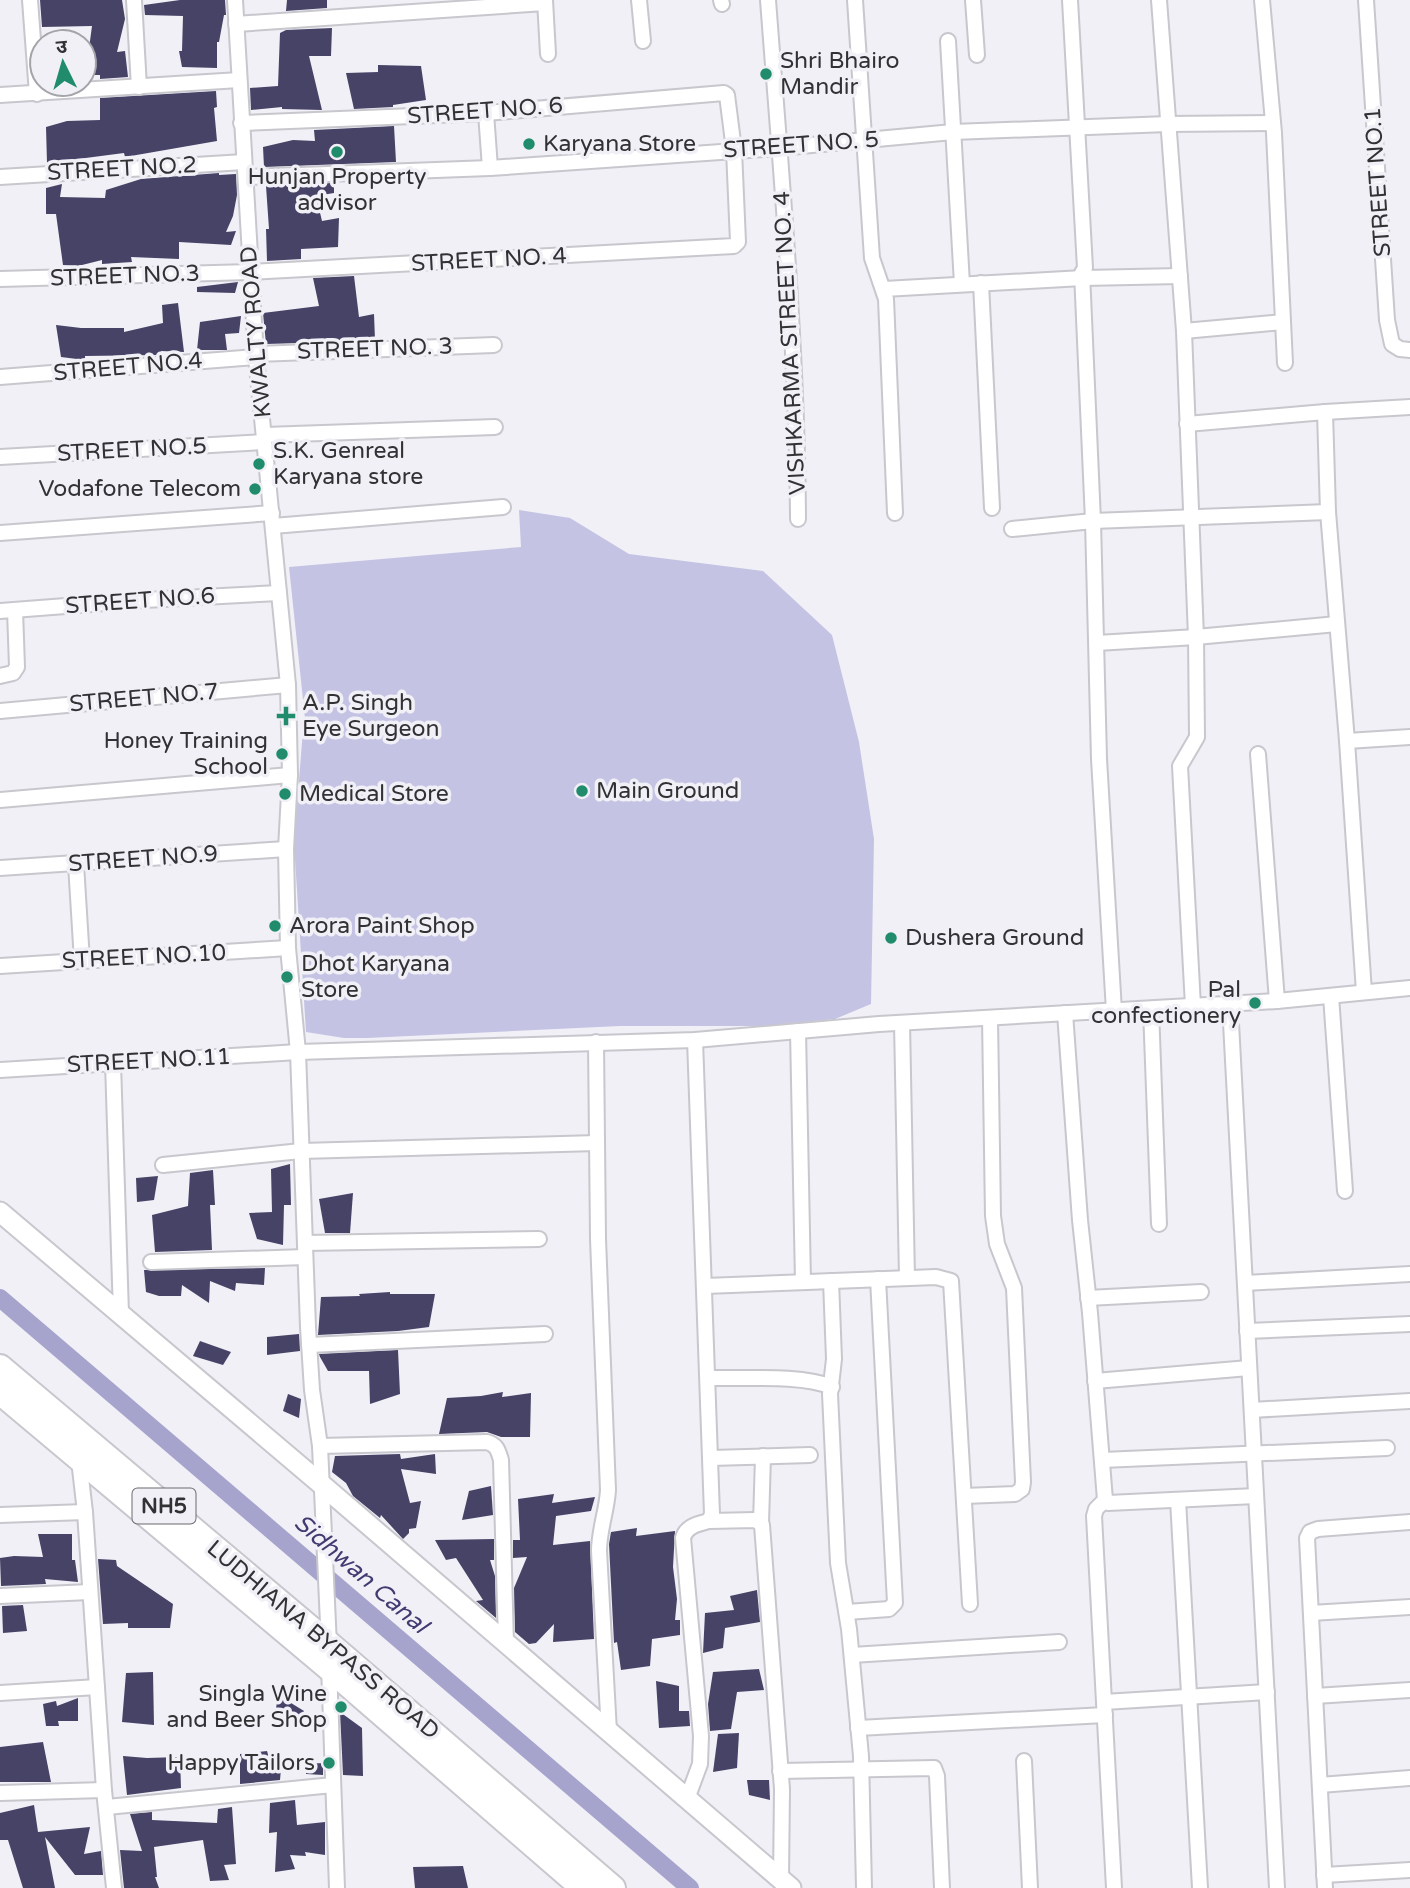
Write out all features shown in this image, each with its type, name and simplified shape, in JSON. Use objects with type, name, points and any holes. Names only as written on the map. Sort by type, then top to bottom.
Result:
[{"type":"highway","name":"LUDHIANA BYPASS ROAD","points":[[0,1367],[613,1888]]},
{"type":"highway","name":"LUDHIANA BYPASS ROAD","points":[[0,1392],[79,1460],[329,1646],[583,1888]]},
{"type":"street","points":[[30,0],[32,28]]},
{"type":"street","points":[[134,0],[139,87]]},
{"type":"street","name":"KWALTY ROAD","points":[[235,0],[256,356],[288,685],[288,948],[298,1052],[309,1345],[320,1446],[337,1887]]},
{"type":"street","points":[[639,0],[643,41]]},
{"type":"street","name":"VISHKARMA STREET NO. 4","points":[[768,0],[798,459],[798,519]]},
{"type":"street","points":[[855,0],[872,258],[884,289],[895,513]]},
{"type":"street","points":[[973,0],[977,55]]},
{"type":"street","points":[[1069,0],[1084,268],[1099,759],[1114,1010]]},
{"type":"street","points":[[1159,0],[1184,331],[1196,637],[1197,737],[1180,766],[1193,1006]]},
{"type":"street","points":[[1262,0],[1273,123],[1285,362]]},
{"type":"street","name":"STREET NO.1","points":[[1366,0],[1387,320],[1392,344],[1400,349],[1410,350]]},
{"type":"street","points":[[236,24],[545,1],[548,54]]},
{"type":"street","points":[[948,41],[962,284]]},
{"type":"street","points":[[98,90],[239,79]]},
{"type":"street","name":"STREET NO. 6","points":[[241,123],[486,113],[721,92],[727,95],[734,150]]},
{"type":"street","points":[[0,95],[28,94]]},
{"type":"street","points":[[486,113],[490,167]]},
{"type":"street","name":"STREET NO. 5","points":[[246,177],[490,167],[779,148],[953,132],[1273,123]]},
{"type":"street","name":"STREET NO. 4","points":[[250,272],[734,246],[738,242],[734,150]]},
{"type":"street","name":"STREET NO.2","points":[[0,177],[244,162]]},
{"type":"street","name":"STREET NO.3","points":[[0,279],[250,272]]},
{"type":"street","points":[[884,289],[1180,275]]},
{"type":"street","points":[[981,284],[992,508]]},
{"type":"street","points":[[1184,331],[1283,323]]},
{"type":"street","name":"STREET NO. 3","points":[[256,356],[494,345]]},
{"type":"street","name":"STREET NO.4","points":[[0,377],[256,356]]},
{"type":"street","points":[[1186,424],[1410,407]]},
{"type":"street","points":[[1325,412],[1328,512],[1364,992]]},
{"type":"street","name":"STREET NO.5","points":[[0,457],[264,438],[495,427]]},
{"type":"street","points":[[0,533],[503,507]]},
{"type":"street","points":[[1012,529],[1093,521],[1328,512]]},
{"type":"street","name":"STREET NO.6","points":[[0,611],[279,593]]},
{"type":"street","points":[[0,676],[13,673],[17,667],[15,610]]},
{"type":"street","points":[[1097,643],[1337,624]]},
{"type":"street","name":"STREET NO.7","points":[[0,711],[288,685]]},
{"type":"street","points":[[1347,741],[1410,737]]},
{"type":"street","points":[[1258,754],[1277,1001]]},
{"type":"street","points":[[0,800],[290,775]]},
{"type":"street","name":"STREET NO.9","points":[[0,868],[286,849]]},
{"type":"street","points":[[76,864],[82,961]]},
{"type":"street","name":"STREET NO.10","points":[[0,966],[288,948]]},
{"type":"street","name":"STREET NO.11","points":[[0,1070],[298,1052],[695,1040],[990,1017],[1277,1001],[1410,988]]},
{"type":"street","points":[[1331,996],[1345,1191]]},
{"type":"street","points":[[1230,1004],[1277,1888]]},
{"type":"street","points":[[1150,1009],[1159,1224]]},
{"type":"street","points":[[1065,1013],[1105,1500],[1096,1509],[1094,1516],[1114,1888]]},
{"type":"street","points":[[964,1496],[1015,1494],[1022,1489],[1023,1482],[1014,1288],[996,1244],[993,1216],[990,1017]]},
{"type":"street","points":[[901,1023],[906,1279]]},
{"type":"street","points":[[798,1031],[803,1282]]},
{"type":"street","points":[[695,1040],[709,1378],[712,1514],[709,1521]]},
{"type":"street","points":[[596,1042],[599,1279],[608,1490],[599,1551],[609,1732]]},
{"type":"street","points":[[113,1063],[121,1314]]},
{"type":"street","points":[[163,1165],[301,1151],[597,1143]]},
{"type":"street","points":[[0,1212],[121,1314],[322,1494],[506,1644],[786,1884]]},
{"type":"street","points":[[151,1262],[305,1250],[539,1239]]},
{"type":"street","points":[[1245,1283],[1410,1274]]},
{"type":"street","points":[[705,1286],[936,1277],[951,1281],[970,1604]]},
{"type":"street","points":[[847,1612],[889,1609],[895,1604],[878,1279]]},
{"type":"street","points":[[831,1281],[834,1359],[830,1404],[838,1563],[847,1612],[858,1728],[864,1888]]},
{"type":"street","points":[[1088,1298],[1201,1292]]},
{"type":"street","points":[[1247,1331],[1410,1324]]},
{"type":"street","points":[[309,1345],[545,1334]]},
{"type":"street","points":[[1096,1381],[1250,1368]]},
{"type":"street","points":[[709,1378],[803,1380],[821,1382],[832,1387]]},
{"type":"street","points":[[1252,1410],[1410,1401]]},
{"type":"street","points":[[320,1446],[486,1442],[498,1449],[501,1460],[506,1644]]},
{"type":"street","points":[[1102,1460],[1387,1448]]},
{"type":"street","points":[[711,1458],[810,1455]]},
{"type":"street","points":[[763,1457],[761,1523],[786,1884]]},
{"type":"street","points":[[79,1460],[114,1888]]},
{"type":"street","points":[[1105,1500],[1108,1503],[1256,1496]]},
{"type":"street","points":[[1178,1500],[1200,1888]]},
{"type":"street","points":[[0,1515],[85,1512]]},
{"type":"street","points":[[687,1799],[701,1764],[701,1737],[683,1538],[687,1530],[709,1521],[756,1520],[761,1523]]},
{"type":"street","points":[[1410,1522],[1318,1529],[1310,1532],[1307,1546],[1325,1881],[1410,1870]]},
{"type":"street","points":[[0,1596],[90,1592]]},
{"type":"street","points":[[1311,1613],[1410,1607]]},
{"type":"street","points":[[852,1655],[1059,1642]]},
{"type":"street","points":[[0,1693],[97,1687]]},
{"type":"street","points":[[1315,1696],[1410,1690]]},
{"type":"street","points":[[858,1728],[1104,1709],[1189,1698],[1267,1692]]},
{"type":"street","points":[[1024,1761],[1030,1888]]},
{"type":"street","points":[[780,1771],[934,1768],[942,1888]]},
{"type":"street","points":[[1320,1785],[1410,1778]]},
{"type":"street","points":[[107,1807],[333,1786]]},
{"type":"street","points":[[0,1793],[104,1790]]},
{"type":"street","points":[[321,1888],[337,1887]]},
{"type":"shaded area","name":"Main Ground","points":[[519,510],[570,518],[629,554],[763,571],[832,635],[859,742],[874,839],[871,1004],[835,1019],[763,1026],[620,1026],[367,1038],[344,1038],[306,1032],[294,843],[303,730],[306,728],[289,567],[521,547]]},
{"type":"building","points":[[40,0],[122,0],[125,19],[117,52],[125,51],[128,77],[100,79],[98,28],[42,27]]},
{"type":"building","points":[[180,0],[225,0],[226,15],[217,42],[217,68],[182,67],[179,51],[182,51],[183,16],[145,15],[144,5]]},
{"type":"building","points":[[287,0],[327,0],[327,8],[286,11]]},
{"type":"building","points":[[332,28],[331,56],[309,56],[322,110],[282,107],[251,110],[250,88],[278,86],[280,33],[286,30]]},
{"type":"building","points":[[378,65],[421,66],[426,100],[393,107],[354,109],[346,73],[378,72]]},
{"type":"building","points":[[216,91],[217,107],[214,108],[217,141],[125,157],[124,153],[47,163],[46,127],[67,121],[100,120],[100,98]]},
{"type":"building","points":[[394,126],[396,162],[264,167],[263,147],[293,140],[315,141],[314,130]]},
{"type":"building","points":[[236,174],[237,195],[233,216],[226,232],[236,231],[231,245],[179,242],[179,259],[131,257],[132,262],[102,264],[102,260],[78,266],[63,265],[56,214],[46,214],[46,188],[62,184],[60,197],[105,198],[106,190],[141,179]]},
{"type":"building","points":[[334,183],[334,193],[316,196],[322,221],[339,218],[338,247],[301,249],[301,259],[267,261],[266,229],[269,229],[266,186]]},
{"type":"building","points":[[354,276],[359,317],[374,314],[375,340],[339,341],[331,338],[332,342],[266,344],[263,313],[319,306],[313,278]]},
{"type":"building","points":[[238,282],[235,293],[197,292],[197,287]]},
{"type":"building","points":[[178,303],[184,352],[161,351],[162,355],[85,356],[85,360],[61,357],[56,325],[124,328],[124,332],[163,323],[162,305]]},
{"type":"building","points":[[241,316],[239,333],[225,334],[227,350],[197,350],[200,322]]},
{"type":"building","points":[[290,1164],[291,1205],[284,1205],[283,1245],[257,1239],[249,1213],[272,1212],[271,1169]]},
{"type":"building","points":[[213,1170],[215,1205],[210,1205],[212,1250],[155,1252],[152,1215],[188,1206],[190,1173]]},
{"type":"building","points":[[158,1176],[154,1200],[137,1202],[136,1178]]},
{"type":"building","points":[[353,1193],[350,1233],[325,1233],[319,1199]]},
{"type":"building","points":[[265,1268],[264,1285],[236,1283],[235,1291],[210,1281],[209,1303],[182,1285],[181,1296],[159,1296],[146,1292],[144,1270]]},
{"type":"building","points":[[390,1292],[435,1294],[429,1327],[318,1335],[321,1297]]},
{"type":"building","points":[[299,1334],[300,1351],[267,1355],[267,1337]]},
{"type":"building","points":[[200,1341],[231,1352],[223,1365],[193,1356]]},
{"type":"building","points":[[398,1350],[400,1394],[370,1404],[369,1371],[328,1371],[319,1354]]},
{"type":"building","points":[[503,1392],[502,1397],[531,1393],[530,1437],[501,1437],[487,1432],[439,1434],[447,1398]]},
{"type":"building","points":[[288,1394],[301,1399],[299,1418],[283,1411]]},
{"type":"building","points":[[400,1454],[401,1459],[435,1454],[436,1474],[401,1469],[410,1503],[421,1501],[416,1528],[409,1529],[403,1539],[381,1515],[380,1518],[353,1496],[346,1483],[332,1472],[335,1456]]},
{"type":"building","points":[[491,1486],[493,1515],[462,1520],[469,1491]]},
{"type":"building","points":[[554,1494],[552,1503],[595,1497],[591,1511],[556,1516],[553,1545],[590,1541],[594,1639],[553,1642],[554,1624],[536,1643],[529,1644],[515,1632],[514,1588],[527,1557],[513,1558],[513,1540],[520,1540],[518,1499]]},
{"type":"building","points":[[637,1528],[636,1536],[675,1531],[675,1620],[680,1620],[680,1635],[652,1639],[650,1666],[621,1670],[617,1642],[614,1643],[609,1544],[611,1532]]},
{"type":"building","points":[[38,1534],[72,1534],[72,1560],[75,1560],[78,1582],[45,1579],[46,1584],[1,1586],[0,1558],[43,1557]]},
{"type":"building","points":[[494,1539],[494,1560],[490,1560],[495,1576],[496,1618],[476,1601],[483,1600],[456,1558],[446,1560],[435,1540]]},
{"type":"building","points":[[98,1559],[116,1560],[117,1566],[173,1604],[170,1628],[128,1628],[128,1623],[103,1624]]},
{"type":"building","points":[[757,1590],[760,1622],[725,1628],[723,1648],[703,1653],[705,1613],[734,1610],[730,1596]]},
{"type":"building","points":[[23,1605],[27,1631],[3,1633],[2,1606]]},
{"type":"building","points":[[759,1669],[764,1690],[737,1692],[731,1729],[710,1731],[708,1704],[713,1672]]},
{"type":"building","points":[[153,1672],[154,1725],[122,1722],[126,1673]]},
{"type":"building","points":[[656,1681],[679,1686],[679,1711],[689,1711],[690,1726],[659,1728]]},
{"type":"building","points":[[278,1695],[304,1711],[303,1729],[274,1722]]},
{"type":"building","points":[[78,1698],[78,1721],[58,1721],[59,1726],[46,1726],[43,1704],[56,1701],[57,1706]]},
{"type":"building","points":[[340,1712],[362,1728],[363,1776],[343,1775]]},
{"type":"building","points":[[739,1733],[737,1768],[713,1772],[718,1734]]},
{"type":"building","points":[[43,1742],[51,1782],[0,1782],[0,1747]]},
{"type":"building","points":[[267,1751],[269,1758],[282,1757],[280,1780],[240,1784],[240,1754]]},
{"type":"building","points":[[123,1756],[180,1757],[181,1788],[127,1795]]},
{"type":"building","points":[[323,1763],[323,1775],[306,1774],[306,1764]]},
{"type":"building","points":[[747,1780],[769,1780],[770,1800],[749,1795]]},
{"type":"building","points":[[295,1800],[297,1825],[325,1822],[325,1855],[305,1852],[306,1856],[290,1855],[295,1869],[275,1872],[277,1832],[269,1833],[270,1803]]},
{"type":"building","points":[[34,1805],[38,1832],[90,1827],[84,1854],[101,1851],[103,1875],[75,1875],[45,1837],[55,1888],[23,1888],[8,1840],[0,1840],[0,1813]]},
{"type":"building","points":[[232,1807],[236,1864],[224,1865],[229,1880],[210,1881],[203,1840],[154,1847],[155,1877],[159,1888],[124,1888],[120,1850],[142,1851],[130,1814],[152,1812],[152,1820],[217,1823],[218,1809]]},
{"type":"building","points":[[463,1866],[468,1888],[415,1888],[413,1867]]},
{"type":"waterway","name":"Sidhwan Canal","points":[[0,1298],[690,1888]]},
{"type":"place","name":"Shri Bhairo Mandir","points":[[766,74]]},
{"type":"place","name":"Karyana Store","points":[[529,144]]},
{"type":"place","name":"Hunjan Property advisor","points":[[337,152]]},
{"type":"place","name":"S.K. Genreal Karyana store","points":[[259,464]]},
{"type":"place","name":"Vodafone Telecom","points":[[255,489]]},
{"type":"place","name":"A.P. Singh Eye Surgeon","points":[[286,716]]},
{"type":"place","name":"Honey Training School","points":[[282,754]]},
{"type":"place","name":"Main Ground","points":[[582,791]]},
{"type":"place","name":"Medical Store","points":[[285,794]]},
{"type":"place","name":"Arora Paint Shop","points":[[275,926]]},
{"type":"place","name":"Dushera Ground","points":[[891,938]]},
{"type":"place","name":"Dhot Karyana Store","points":[[287,977]]},
{"type":"place","name":"Pal confectionery","points":[[1255,1003]]},
{"type":"place","name":"Singla Wine and Beer Shop","points":[[341,1707]]},
{"type":"place","name":"Happy Tailors","points":[[329,1763]]}]
